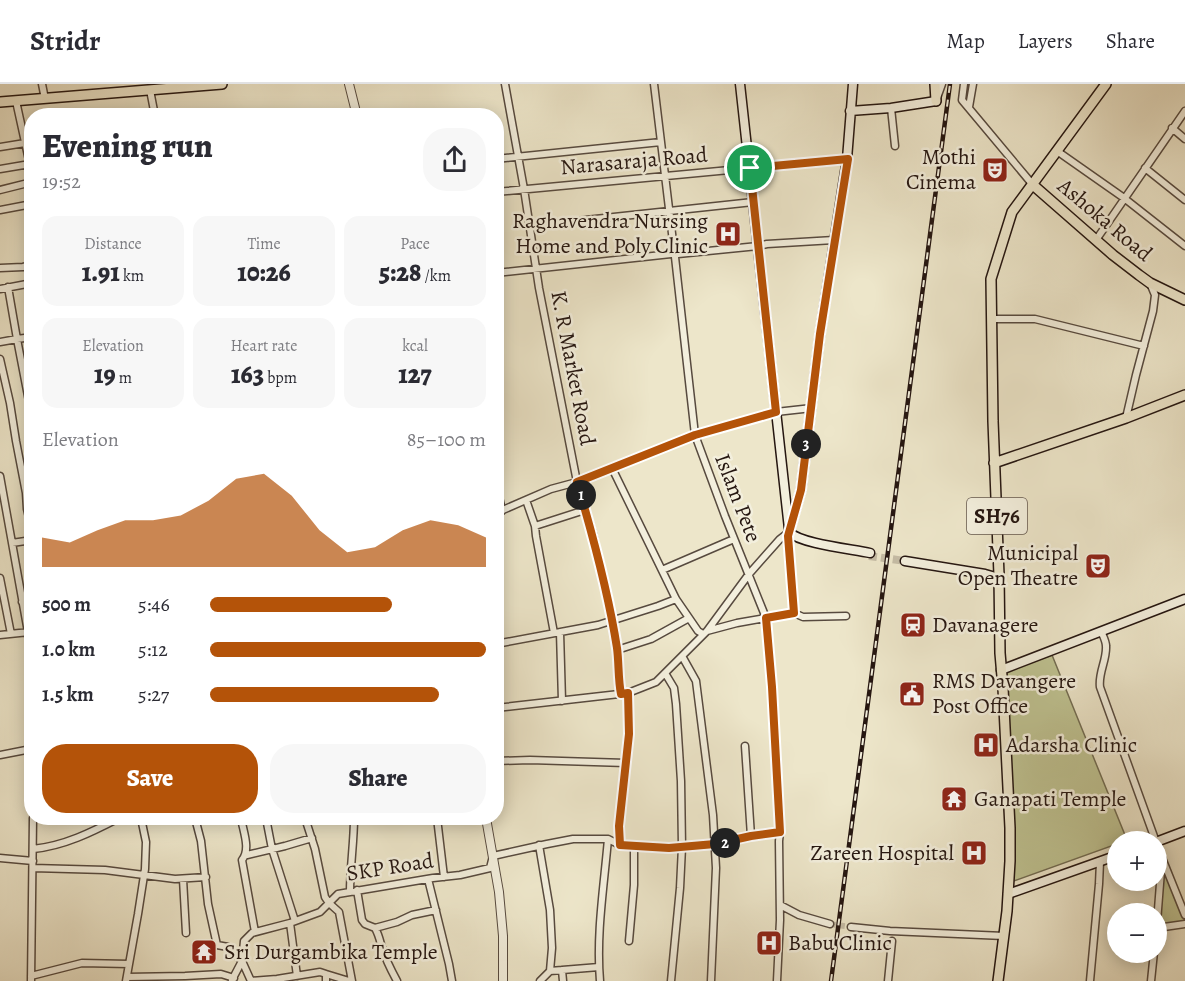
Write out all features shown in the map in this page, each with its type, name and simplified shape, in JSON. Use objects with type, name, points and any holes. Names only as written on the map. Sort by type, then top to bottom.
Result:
[{"type":"main road","points":[[6,100],[45,99],[222,84]]},
{"type":"main road","points":[[741,84],[788,534]]},
{"type":"main road","points":[[788,534],[801,490],[820,334],[848,159],[853,84]]},
{"type":"main road","points":[[850,111],[891,108],[936,100],[935,84]]},
{"type":"main road","name":"SH76","points":[[998,981],[1008,894],[1010,828],[1001,670],[991,279],[1012,213],[1106,84]]},
{"type":"main road","name":"Ashoka Road","points":[[1033,185],[1113,255],[1150,283],[1184,298]]},
{"type":"main road","points":[[994,463],[1126,418],[1185,395]]},
{"type":"main road","points":[[788,534],[805,541],[870,554]]},
{"type":"main road","points":[[905,560],[999,576]]},
{"type":"main road","points":[[1001,670],[1185,599]]},
{"type":"main road","points":[[1167,838],[1185,831]]},
{"type":"main road","points":[[1008,894],[1107,859]]},
{"type":"street","points":[[42,84],[45,99]]},
{"type":"street","points":[[349,84],[355,108]]},
{"type":"street","name":"K. R Market Road","points":[[505,84],[536,268],[577,482],[595,545],[625,693],[629,734],[619,826],[620,845]]},
{"type":"street","name":"Islam Pete","points":[[654,84],[695,435],[766,618],[780,832],[778,841],[780,905],[777,981]]},
{"type":"street","points":[[936,100],[941,84]]},
{"type":"street","points":[[963,84],[962,100],[1033,185]]},
{"type":"street","points":[[969,107],[972,84]]},
{"type":"street","points":[[150,90],[153,108]]},
{"type":"street","points":[[6,100],[24,136]]},
{"type":"street","points":[[891,108],[895,146]]},
{"type":"street","points":[[1096,240],[1185,111]]},
{"type":"street","points":[[1172,128],[1185,139]]},
{"type":"street","points":[[504,158],[661,142]]},
{"type":"street","points":[[0,147],[24,144]]},
{"type":"street","points":[[1057,151],[1125,198],[1185,246]]},
{"type":"street","name":"Narasaraja Road","points":[[504,191],[848,159]]},
{"type":"street","points":[[0,169],[24,165]]},
{"type":"street","points":[[1145,168],[1185,200]]},
{"type":"street","points":[[0,190],[24,184]]},
{"type":"street","points":[[530,226],[753,202]]},
{"type":"street","points":[[0,210],[24,206]]},
{"type":"street","points":[[504,272],[767,244],[834,240]]},
{"type":"street","points":[[0,268],[24,267]]},
{"type":"street","points":[[1126,418],[1153,311],[1155,295],[1150,283]]},
{"type":"street","points":[[0,289],[24,284]]},
{"type":"street","points":[[8,287],[24,375]]},
{"type":"street","points":[[992,319],[1035,319],[1144,346]]},
{"type":"street","points":[[0,342],[24,338]]},
{"type":"street","points":[[0,359],[24,484]]},
{"type":"street","points":[[504,510],[551,489],[577,482],[695,435],[776,412],[812,408]]},
{"type":"street","points":[[612,468],[676,599],[698,631],[705,632],[794,613],[803,617],[846,616]]},
{"type":"street","points":[[0,476],[24,610]]},
{"type":"street","points":[[526,500],[535,526],[557,632],[562,701]]},
{"type":"street","points":[[535,526],[585,510]]},
{"type":"street","points":[[504,707],[625,693],[656,682],[705,632],[749,574],[780,539],[788,534],[794,613]]},
{"type":"street","points":[[662,570],[734,539]]},
{"type":"street","points":[[12,543],[24,541]]},
{"type":"street","points":[[0,578],[10,634]]},
{"type":"street","points":[[504,642],[598,625],[676,599]]},
{"type":"street","points":[[617,650],[651,639],[689,618]]},
{"type":"street","points":[[1101,631],[1106,649],[1099,680],[1100,687],[1152,831]]},
{"type":"street","points":[[0,635],[24,633]]},
{"type":"street","points":[[682,656],[696,681],[715,844],[715,915],[711,981]]},
{"type":"street","points":[[665,673],[674,688],[681,781],[680,888],[671,981]]},
{"type":"street","points":[[745,746],[751,836]]},
{"type":"street","points":[[0,755],[24,752]]},
{"type":"street","points":[[504,761],[626,762]]},
{"type":"street","points":[[33,825],[31,978],[82,963],[129,964]]},
{"type":"street","points":[[33,849],[50,847],[78,838],[105,825]]},
{"type":"street","points":[[142,825],[146,842],[144,875],[126,979],[221,974],[233,979],[242,961],[244,941],[255,932],[242,860],[247,855],[312,838]]},
{"type":"street","points":[[197,825],[201,841],[208,904],[217,945],[228,946],[242,961],[251,981],[320,972],[326,978],[351,981],[339,912],[325,897],[307,825]]},
{"type":"street","points":[[242,825],[247,855]]},
{"type":"street","points":[[267,825],[293,922],[297,976]]},
{"type":"street","points":[[354,825],[350,866],[353,891],[365,924],[375,928],[412,915],[436,910]]},
{"type":"street","points":[[438,825],[444,877]]},
{"type":"street","points":[[487,825],[499,892],[503,936],[503,981]]},
{"type":"street","points":[[492,856],[573,839],[608,840],[620,845],[669,848],[715,844],[780,832]]},
{"type":"street","points":[[600,981],[602,897],[608,840]]},
{"type":"street","points":[[539,845],[550,910],[552,948],[550,971],[540,981]]},
{"type":"street","points":[[629,941],[634,885],[634,846]]},
{"type":"street","name":"SKP Road","points":[[255,932],[320,912],[339,894],[460,875],[490,868],[492,856]]},
{"type":"street","points":[[0,858],[33,864],[128,874],[183,879],[206,877]]},
{"type":"street","points":[[1090,981],[1100,862]]},
{"type":"street","points":[[1167,870],[1185,915]]},
{"type":"street","points":[[183,879],[186,933]]},
{"type":"street","points":[[428,879],[452,981]]},
{"type":"street","points":[[780,905],[799,915],[830,924]]},
{"type":"street","points":[[1167,927],[1185,924]]},
{"type":"street","points":[[850,927],[1004,936]]},
{"type":"street","points":[[375,928],[397,981]]},
{"type":"street","points":[[888,981],[892,941]]},
{"type":"street","points":[[1151,981],[1153,963]]},
{"type":"street","points":[[550,971],[599,967]]},
{"type":"street","points":[[562,970],[563,981]]},
{"type":"green space","points":[[1052,655],[1123,831],[1107,831],[1107,848],[1011,882],[1003,673]]},
{"type":"green space","points":[[1167,876],[1185,921],[1167,925],[1167,903],[1161,903],[1161,891],[1167,891]]},
{"type":"tunnel","points":[[869,556],[905,561]]},
{"type":"tunnel","points":[[830,924],[851,927]]},
{"type":"railway","points":[[831,981],[950,84]]},
{"type":"place","name":"Mothi Cinema","points":[[995,170]]},
{"type":"place","name":"Raghavendra Nursing Home and Poly Clinic","points":[[728,234]]},
{"type":"place","name":"Municipal Open Theatre","points":[[1098,566]]},
{"type":"place","name":"Davanagere","points":[[913,625]]},
{"type":"place","name":"RMS Davangere Post Office","points":[[912,694]]},
{"type":"place","name":"Adarsha Clinic","points":[[986,745]]},
{"type":"place","name":"Ganapati Temple","points":[[954,799]]},
{"type":"place","name":"Zareen Hospital","points":[[974,853]]},
{"type":"place","name":"Babu Clinic","points":[[769,943]]},
{"type":"place","name":"Sri Durgambika Temple","points":[[204,952]]},
{"type":"route","points":[[848,159],[820,334],[801,490],[788,536],[794,613],[766,618],[780,832],[720,844],[669,848],[620,845],[619,826],[629,734],[628,693],[621,694],[617,650],[608,597],[593,534],[577,482],[695,435],[776,412],[750,168],[848,159]]}]
